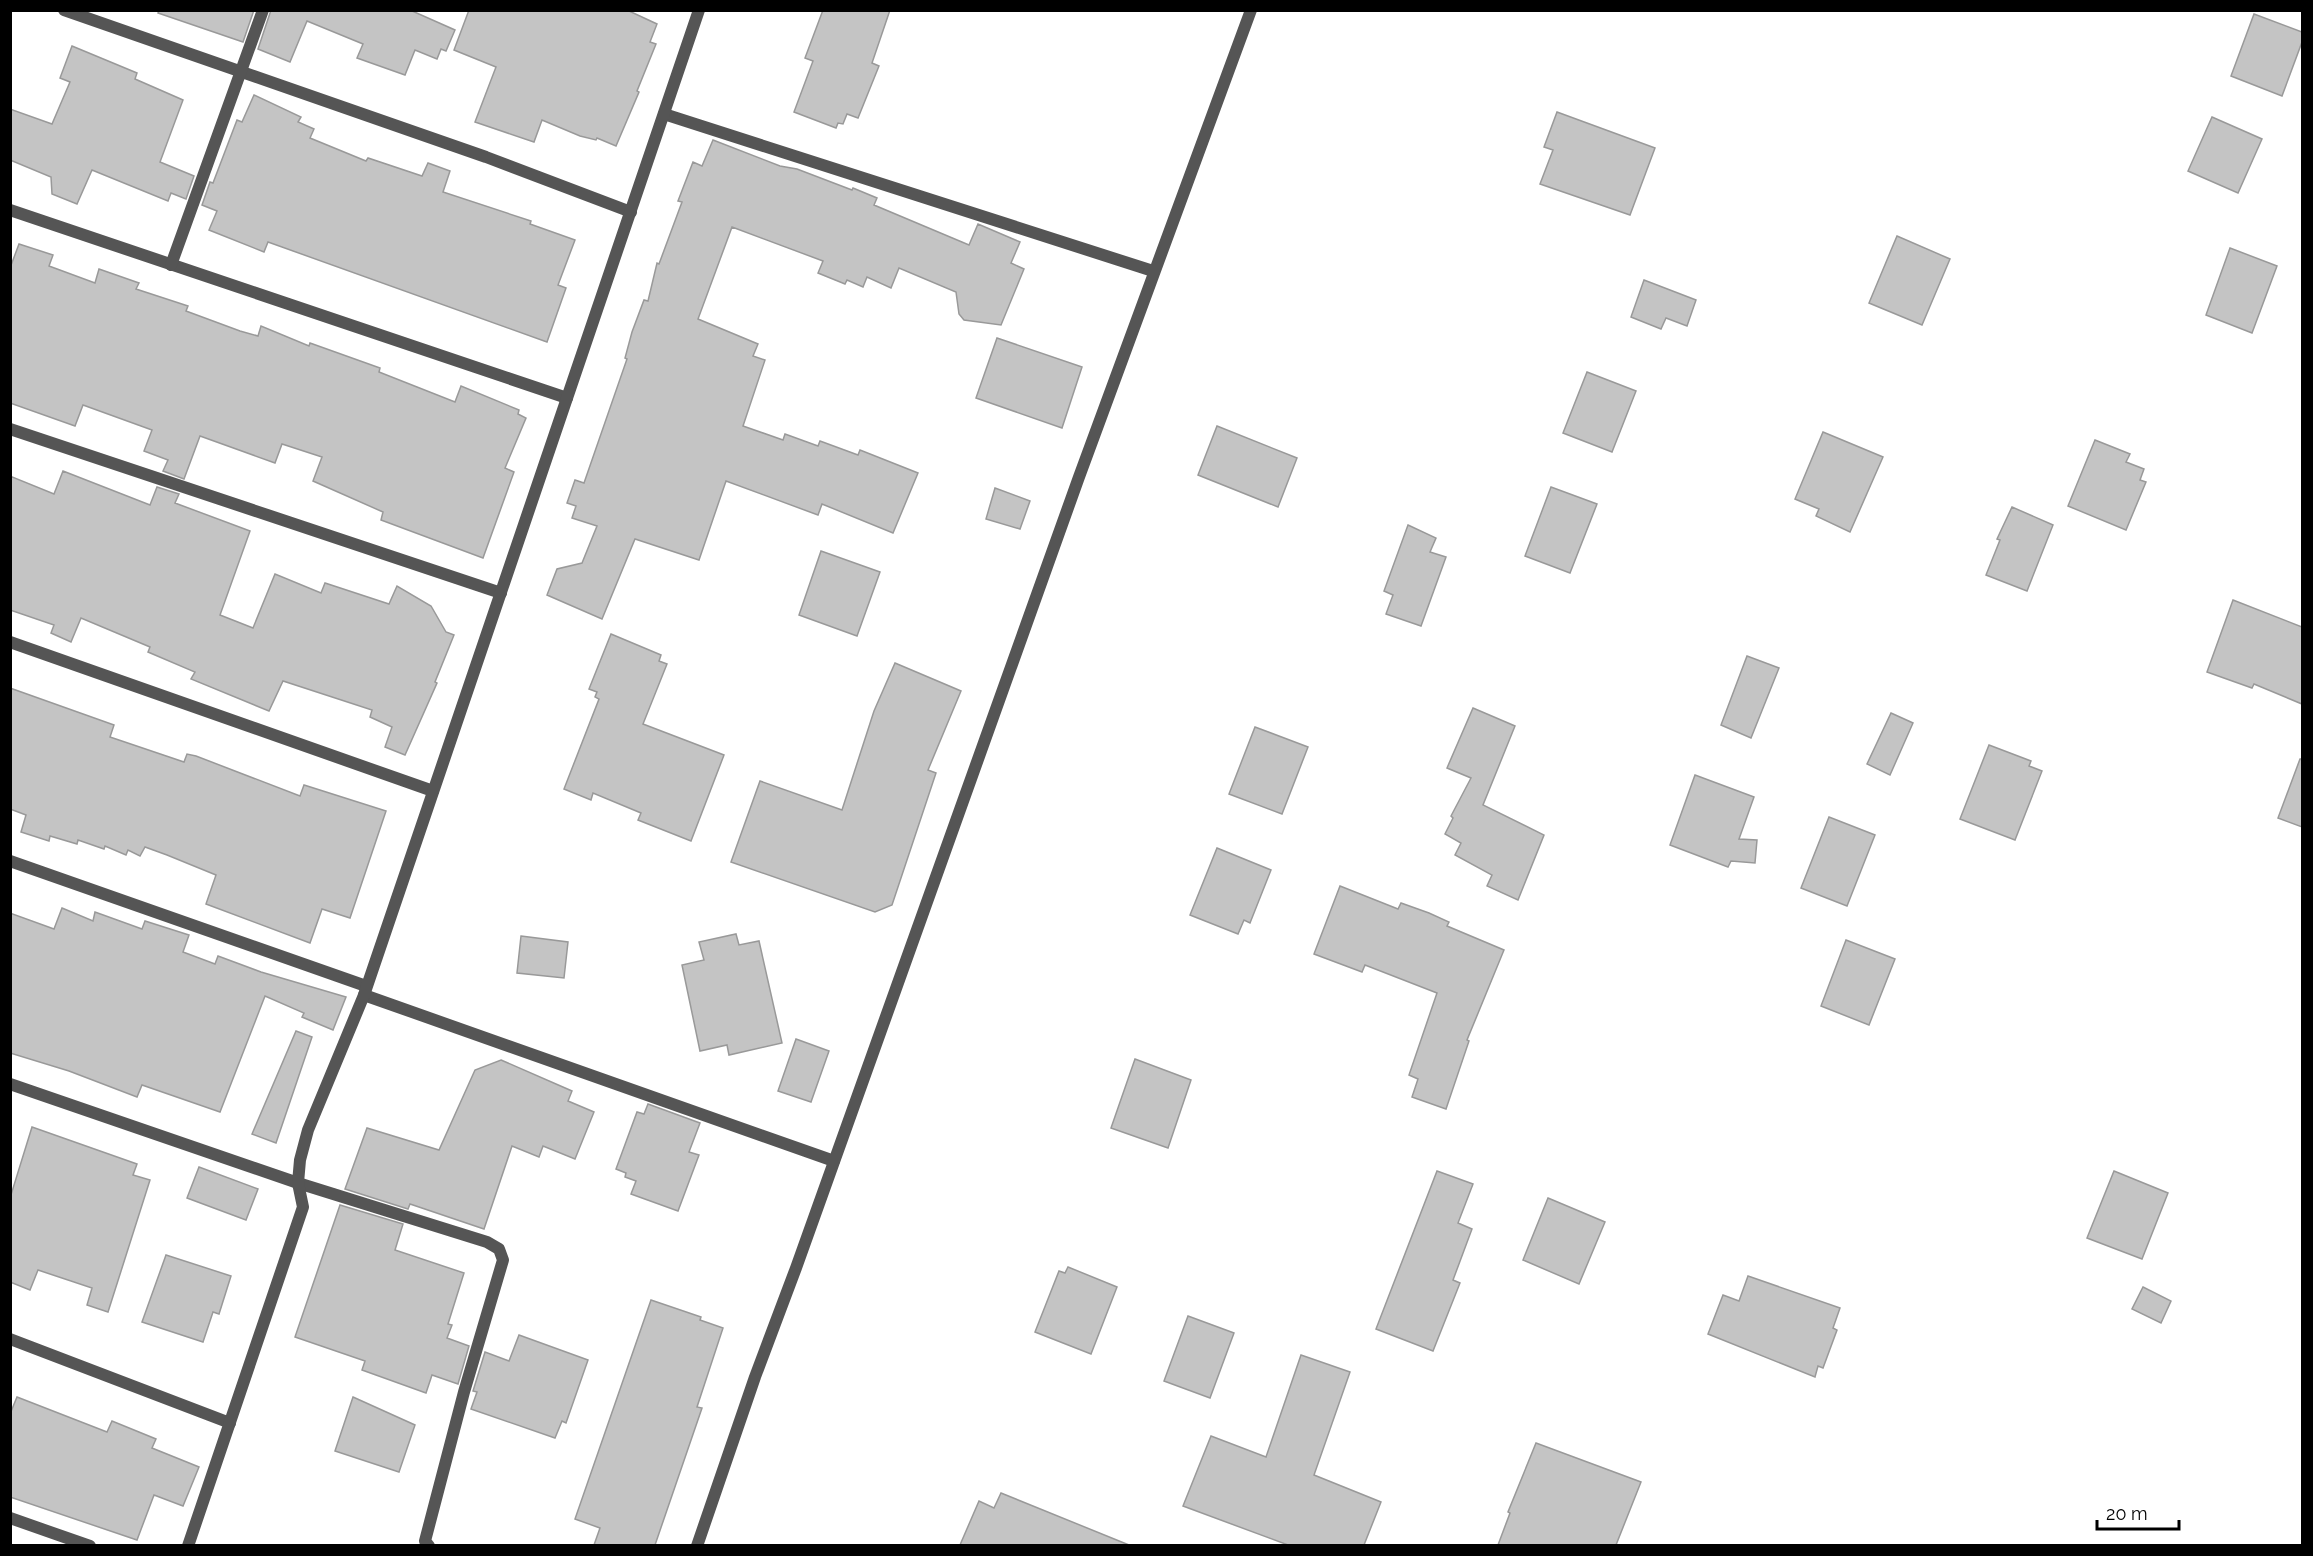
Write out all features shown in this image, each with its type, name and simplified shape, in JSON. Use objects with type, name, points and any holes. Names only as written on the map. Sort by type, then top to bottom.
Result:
[{"type":"street","points":[[64,10],[486,157],[631,212]]},
{"type":"street","points":[[171,265],[263,10]]},
{"type":"street","points":[[697,1545],[754,1377],[834,1161],[1153,271],[1251,10]]},
{"type":"street","points":[[188,1545],[303,1207],[298,1183],[300,1160],[308,1130],[365,991],[664,114],[694,12]]},
{"type":"street","points":[[664,114],[1153,271]]},
{"type":"street","points":[[10,210],[567,398]]},
{"type":"street","points":[[10,429],[501,593]]},
{"type":"street","points":[[10,642],[433,792]]},
{"type":"street","points":[[10,861],[834,1161]]},
{"type":"street","points":[[11,1086],[298,1183],[487,1242],[499,1249],[503,1260],[464,1392],[425,1540],[429,1545]]},
{"type":"street","points":[[10,1339],[230,1423]]},
{"type":"street","points":[[10,1518],[90,1545]]},
{"type":"building","points":[[159,10],[254,10],[243,42],[158,13]]},
{"type":"building","points":[[271,10],[410,10],[455,30],[446,51],[441,49],[437,59],[415,50],[405,75],[357,58],[363,44],[307,21],[290,62],[258,49]]},
{"type":"building","points":[[469,10],[627,10],[657,24],[650,42],[656,44],[616,146],[597,138],[596,140],[580,136],[542,120],[534,142],[475,122],[496,67],[454,50]]},
{"type":"building","points":[[823,10],[890,10],[872,63],[879,66],[858,118],[847,114],[843,124],[838,123],[836,128],[794,112],[813,61],[805,58]]},
{"type":"building","points":[[2254,14],[2302,32],[2302,42],[2282,96],[2231,76]]},
{"type":"building","points":[[72,46],[137,73],[135,79],[183,100],[160,162],[194,176],[186,199],[171,193],[168,201],[92,170],[77,204],[52,194],[51,177],[10,160],[10,109],[52,124],[70,82],[60,78]]},
{"type":"building","points":[[254,95],[301,117],[298,122],[314,129],[310,138],[366,161],[368,158],[422,176],[428,163],[450,171],[443,192],[531,221],[530,224],[575,240],[558,285],[566,288],[547,342],[268,242],[264,252],[209,230],[217,211],[202,205],[237,120],[242,122]]},
{"type":"building","points":[[1557,112],[1655,148],[1630,215],[1540,184],[1553,150],[1544,147]]},
{"type":"building","points":[[2212,117],[2262,139],[2238,193],[2188,171]]},
{"type":"building","points":[[713,140],[780,166],[797,169],[852,190],[853,188],[877,198],[874,205],[969,245],[978,224],[1020,242],[1011,263],[1024,269],[1001,325],[964,320],[959,314],[956,292],[899,268],[891,288],[867,277],[863,287],[847,280],[845,284],[818,273],[823,261],[732,227],[698,319],[758,344],[753,356],[765,360],[743,426],[783,440],[785,434],[818,446],[820,441],[858,455],[860,450],[918,473],[893,533],[822,504],[818,515],[726,481],[699,560],[635,539],[602,619],[547,595],[557,569],[582,563],[597,526],[572,518],[576,506],[567,503],[575,480],[584,483],[627,359],[625,358],[632,332],[644,300],[648,301],[657,263],[659,264],[682,202],[678,201],[693,162],[702,166]]},
{"type":"building","points":[[1897,236],[1950,259],[1922,325],[1869,303]]},
{"type":"building","points":[[19,244],[53,255],[49,266],[95,283],[99,269],[139,283],[136,289],[188,306],[186,311],[240,331],[258,336],[261,326],[309,346],[310,343],[380,368],[379,372],[455,402],[461,386],[519,410],[518,414],[526,418],[505,468],[514,472],[483,558],[381,520],[383,512],[313,481],[322,457],[282,444],[275,463],[200,436],[184,479],[163,471],[168,460],[144,451],[152,430],[83,405],[75,426],[10,403],[10,268]]},
{"type":"building","points":[[2230,248],[2277,266],[2252,333],[2206,315]]},
{"type":"building","points":[[1644,280],[1696,300],[1687,326],[1666,318],[1661,329],[1631,317]]},
{"type":"building","points":[[997,338],[1082,367],[1062,428],[976,398]]},
{"type":"building","points":[[1587,372],[1636,391],[1612,452],[1563,433]]},
{"type":"building","points":[[1217,426],[1297,458],[1278,507],[1198,475]]},
{"type":"building","points":[[1823,432],[1883,457],[1850,532],[1816,516],[1819,509],[1795,499]]},
{"type":"building","points":[[2095,440],[2130,454],[2126,462],[2144,469],[2140,480],[2146,482],[2126,530],[2068,506]]},
{"type":"building","points":[[63,471],[150,505],[157,487],[179,494],[175,503],[250,531],[220,615],[253,628],[275,574],[321,593],[325,583],[389,604],[397,586],[431,606],[446,632],[454,635],[435,682],[437,683],[405,755],[385,747],[392,727],[370,717],[372,710],[283,681],[269,711],[191,679],[195,672],[148,652],[150,647],[81,618],[71,642],[51,633],[54,625],[10,610],[10,476],[54,494]]},
{"type":"building","points":[[1551,487],[1597,504],[1570,573],[1525,556]]},
{"type":"building","points":[[995,488],[1030,501],[1020,529],[986,519]]},
{"type":"building","points":[[2012,507],[2053,525],[2027,591],[1986,575],[2000,540],[1997,539]]},
{"type":"building","points":[[1408,525],[1436,538],[1430,552],[1446,557],[1421,626],[1386,614],[1393,595],[1384,591]]},
{"type":"building","points":[[821,551],[880,572],[857,636],[799,615]]},
{"type":"building","points":[[2233,600],[2302,627],[2302,704],[2254,684],[2252,688],[2207,672]]},
{"type":"building","points":[[611,634],[661,655],[659,661],[667,664],[643,724],[724,755],[691,841],[638,820],[641,813],[593,793],[591,800],[564,789],[599,699],[595,697],[597,692],[589,689]]},
{"type":"building","points":[[1747,656],[1779,668],[1751,738],[1721,725]]},
{"type":"building","points":[[895,663],[961,691],[928,770],[936,773],[892,905],[875,912],[731,862],[760,781],[842,810],[874,711]]},
{"type":"building","points":[[10,688],[114,725],[110,737],[184,762],[187,754],[196,756],[300,796],[304,785],[386,811],[350,918],[322,909],[310,943],[206,904],[216,875],[167,855],[145,847],[140,856],[128,850],[126,855],[105,846],[104,849],[78,840],[77,844],[50,836],[49,841],[21,832],[26,815],[10,809]]},
{"type":"building","points":[[1473,708],[1515,726],[1483,805],[1544,835],[1518,900],[1487,886],[1492,875],[1455,855],[1461,843],[1445,834],[1453,818],[1451,816],[1471,778],[1447,768]]},
{"type":"building","points":[[1891,713],[1913,723],[1890,775],[1867,764]]},
{"type":"building","points":[[1255,727],[1308,747],[1282,814],[1229,794]]},
{"type":"building","points":[[1989,745],[2031,761],[2029,766],[2042,771],[2015,840],[1960,819]]},
{"type":"building","points":[[2300,759],[2302,759],[2302,827],[2278,818]]},
{"type":"building","points":[[1695,775],[1754,797],[1739,839],[1757,840],[1755,863],[1731,861],[1728,867],[1670,845]]},
{"type":"building","points":[[1829,817],[1875,835],[1847,906],[1801,888]]},
{"type":"building","points":[[1217,848],[1271,870],[1250,923],[1244,920],[1238,934],[1190,915]]},
{"type":"building","points":[[1340,886],[1398,909],[1401,903],[1429,913],[1449,922],[1447,926],[1504,950],[1467,1040],[1469,1041],[1446,1109],[1412,1097],[1418,1079],[1409,1075],[1437,993],[1365,965],[1362,972],[1314,954]]},
{"type":"building","points":[[62,908],[93,921],[95,912],[142,929],[145,921],[189,935],[183,952],[215,964],[218,956],[261,972],[346,997],[333,1030],[302,1017],[304,1013],[265,996],[220,1112],[142,1085],[137,1097],[69,1071],[10,1053],[10,913],[54,929]]},
{"type":"building","points":[[736,934],[739,945],[759,941],[782,1043],[729,1055],[727,1045],[700,1051],[682,965],[704,960],[699,942]]},
{"type":"building","points":[[521,936],[568,942],[564,978],[517,973]]},
{"type":"building","points":[[1846,940],[1895,959],[1869,1025],[1821,1006]]},
{"type":"building","points":[[296,1031],[312,1037],[276,1143],[252,1134]]},
{"type":"building","points":[[796,1039],[829,1051],[811,1102],[778,1091]]},
{"type":"building","points":[[1135,1059],[1191,1080],[1168,1148],[1111,1128]]},
{"type":"building","points":[[501,1060],[572,1091],[568,1101],[594,1112],[575,1159],[543,1146],[539,1157],[512,1146],[484,1229],[410,1204],[408,1209],[345,1189],[367,1128],[439,1150],[475,1070]]},
{"type":"building","points":[[648,1104],[700,1123],[689,1152],[699,1155],[678,1211],[631,1194],[636,1181],[625,1177],[626,1173],[616,1169],[637,1112],[644,1114]]},
{"type":"building","points":[[32,1127],[137,1164],[133,1175],[150,1180],[108,1312],[87,1305],[92,1288],[38,1270],[30,1290],[10,1282],[10,1198]]},
{"type":"building","points":[[199,1167],[258,1189],[246,1220],[187,1198]]},
{"type":"building","points":[[1437,1171],[1473,1184],[1458,1223],[1472,1229],[1453,1280],[1460,1283],[1433,1351],[1376,1329]]},
{"type":"building","points":[[2114,1171],[2168,1193],[2142,1259],[2087,1238]]},
{"type":"building","points":[[1548,1198],[1605,1222],[1579,1284],[1523,1260]]},
{"type":"building","points":[[340,1205],[403,1224],[395,1250],[464,1273],[448,1324],[452,1325],[447,1338],[469,1346],[458,1384],[432,1375],[426,1393],[362,1370],[365,1361],[295,1337]]},
{"type":"building","points":[[166,1255],[231,1276],[219,1314],[213,1312],[203,1342],[142,1322]]},
{"type":"building","points":[[1068,1267],[1117,1287],[1091,1354],[1035,1332],[1059,1271],[1065,1273]]},
{"type":"building","points":[[1748,1276],[1840,1308],[1833,1328],[1837,1330],[1823,1368],[1818,1366],[1815,1377],[1708,1334],[1723,1295],[1739,1301]]},
{"type":"building","points":[[2143,1287],[2171,1301],[2161,1323],[2132,1309]]},
{"type":"building","points":[[651,1300],[701,1317],[700,1320],[723,1328],[697,1407],[702,1408],[655,1545],[594,1545],[600,1528],[575,1519]]},
{"type":"building","points":[[1188,1316],[1234,1333],[1210,1398],[1164,1381]]},
{"type":"building","points":[[519,1335],[588,1360],[566,1423],[562,1421],[555,1438],[471,1409],[477,1392],[473,1391],[485,1352],[509,1361]]},
{"type":"building","points":[[1301,1355],[1350,1372],[1314,1475],[1381,1502],[1364,1545],[1288,1545],[1183,1506],[1211,1436],[1266,1457]]},
{"type":"building","points":[[17,1397],[107,1432],[112,1421],[156,1439],[152,1448],[199,1467],[183,1506],[154,1495],[137,1540],[10,1497],[10,1414]]},
{"type":"building","points":[[353,1397],[415,1425],[399,1472],[335,1451]]},
{"type":"building","points":[[1536,1443],[1641,1482],[1616,1545],[1498,1545],[1510,1513],[1508,1512]]},
{"type":"building","points":[[1001,1493],[1129,1545],[960,1545],[979,1501],[994,1508]]}]
